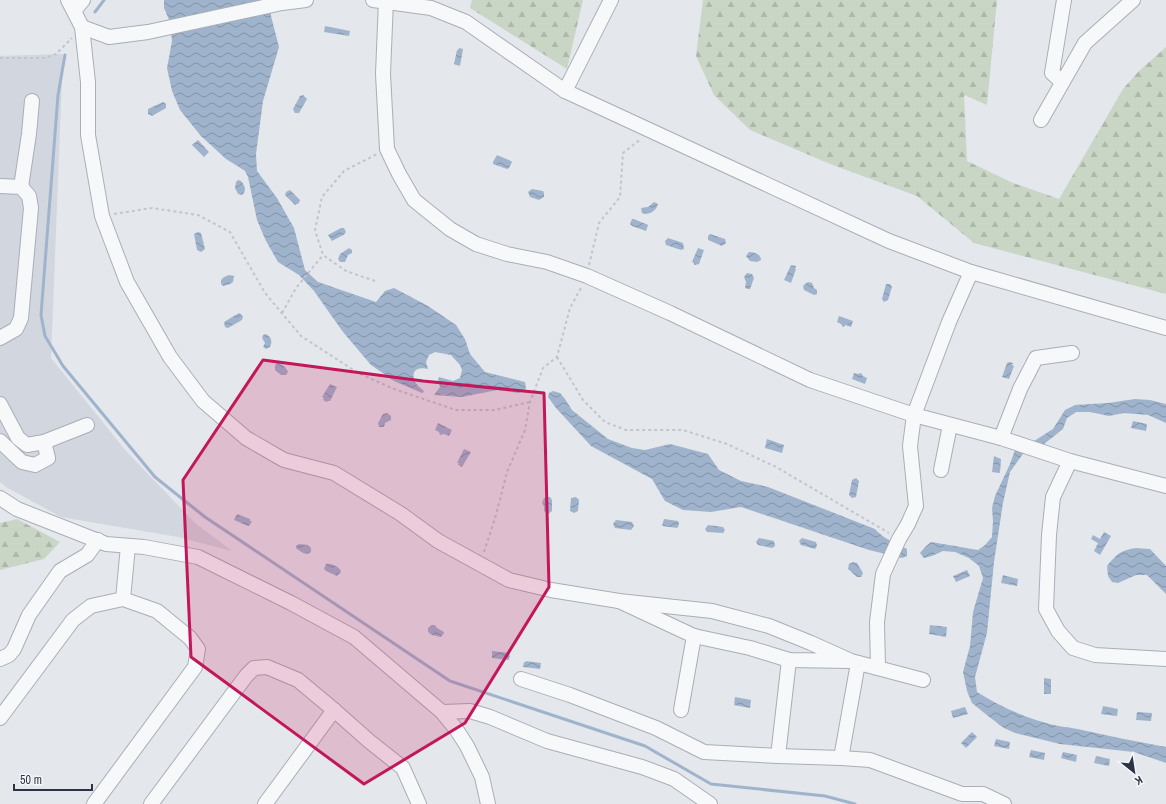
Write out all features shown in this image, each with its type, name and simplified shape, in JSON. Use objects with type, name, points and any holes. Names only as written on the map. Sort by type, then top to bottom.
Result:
[{"type":"street","points":[[83,0],[71,6],[82,27],[88,82],[88,135],[102,216],[127,282],[170,356],[203,401],[246,438],[284,460],[334,473],[401,514],[438,541],[509,580],[551,590],[619,601],[712,611],[741,618],[769,626],[855,662],[923,680]]},
{"type":"street","points":[[82,27],[109,36],[148,32],[282,3],[306,0]]},
{"type":"street","points":[[1166,328],[971,272],[889,241],[565,91],[466,22],[431,8],[381,0],[387,149],[414,200],[450,229],[476,244],[507,254],[547,262],[586,276],[670,313],[810,380],[914,415],[1001,438],[1070,461],[1166,486]]},
{"type":"street","points":[[565,91],[611,0]]},
{"type":"street","points":[[1062,82],[1052,72],[1064,0]]},
{"type":"street","points":[[1041,120],[1085,43],[1133,0]]},
{"type":"street","points":[[21,187],[29,134],[32,101]]},
{"type":"street","points":[[0,186],[21,187],[29,196],[31,208],[21,318],[16,329],[0,338]]},
{"type":"street","points":[[878,668],[878,622],[883,574],[916,506],[910,446],[914,415],[949,322],[971,272]]},
{"type":"street","points":[[1001,438],[1020,389],[1036,358],[1072,353]]},
{"type":"street","points":[[0,404],[18,438],[27,445],[44,442],[86,425]]},
{"type":"street","points":[[941,470],[950,424]]},
{"type":"street","points":[[0,441],[22,462],[35,465],[48,458],[44,442]]},
{"type":"street","points":[[1070,461],[1053,497],[1046,609],[1058,631],[1073,648],[1095,655],[1166,659]]},
{"type":"street","points":[[0,498],[16,510],[106,544],[144,547],[198,557],[354,637],[442,712],[460,734],[482,777],[488,804]]},
{"type":"street","points":[[0,659],[9,655],[14,649],[29,615],[60,571],[87,555],[98,540]]},
{"type":"street","points":[[123,599],[128,546]]},
{"type":"street","points":[[0,718],[73,620],[91,606],[123,599],[157,611],[190,638],[198,649],[195,667],[94,804]]},
{"type":"street","points":[[619,601],[694,636],[750,648],[789,660],[855,662]]},
{"type":"street","points":[[681,710],[694,636]]},
{"type":"street","points":[[778,756],[789,660]]},
{"type":"street","points":[[841,758],[855,662]]},
{"type":"street","points":[[151,804],[246,676],[254,668],[267,667],[298,680],[403,768],[419,804]]},
{"type":"street","points":[[521,679],[570,695],[656,728],[704,752],[870,760],[962,794],[983,794],[1004,804]]},
{"type":"street","points":[[265,804],[334,710]]},
{"type":"street","points":[[442,712],[470,711],[490,717],[547,742],[642,767],[674,779],[710,804]]},
{"type":"path","points":[[0,58],[45,58],[56,54],[82,27]]},
{"type":"path","points":[[480,564],[496,515],[507,472],[525,430],[530,402],[543,368],[557,356],[570,308],[586,276],[599,223],[620,197],[622,153],[641,140]]},
{"type":"path","points":[[375,281],[346,270],[323,255],[315,230],[322,197],[344,171],[387,149]]},
{"type":"path","points":[[102,216],[152,208],[198,215],[230,232],[265,293],[301,336],[358,373],[394,389],[456,410],[495,410],[530,402]]},
{"type":"path","points":[[282,313],[296,288],[323,255]]},
{"type":"path","points":[[557,356],[583,400],[605,422],[626,430],[683,430],[727,444],[776,467],[899,539]]},
{"type":"highlighted area","points":[[263,360],[423,381],[544,393],[549,587],[465,723],[364,784],[191,657],[183,480]]},
{"type":"shaded area","points":[[63,54],[51,358],[126,451],[195,523],[232,551],[178,537],[61,517],[6,487],[0,482],[0,56]]},
{"type":"green space","points":[[472,0],[583,0],[567,69],[470,8]]},
{"type":"green space","points":[[703,0],[997,0],[987,105],[964,95],[967,161],[1013,183],[1059,199],[1123,89],[1138,72],[1166,47],[1166,294],[974,243],[917,196],[830,164],[750,130],[714,95],[696,56]]},
{"type":"green space","points":[[17,519],[60,542],[44,559],[0,570],[0,523]]},
{"type":"water","points":[[164,0],[270,0],[271,16],[279,47],[263,101],[256,154],[257,171],[277,198],[294,228],[305,270],[318,282],[376,302],[385,291],[394,288],[428,306],[456,325],[465,339],[470,354],[485,372],[525,382],[526,389],[519,393],[497,390],[462,397],[434,395],[440,387],[439,377],[453,381],[460,378],[462,370],[460,365],[451,355],[435,352],[429,355],[426,362],[428,369],[422,368],[415,371],[414,379],[423,390],[424,392],[422,393],[394,381],[371,365],[343,332],[314,291],[299,275],[278,262],[266,241],[257,220],[248,177],[245,171],[226,159],[201,136],[180,110],[172,91],[167,68],[172,41],[170,22],[164,8]]},
{"type":"water","points":[[325,26],[350,31],[349,36],[324,32]]},
{"type":"water","points":[[459,48],[463,49],[460,66],[454,64],[457,50]]},
{"type":"water","points":[[303,95],[307,99],[299,113],[295,113],[293,109],[300,96]]},
{"type":"water","points":[[163,102],[166,104],[166,108],[152,116],[148,114],[148,109]]},
{"type":"water","points":[[198,140],[209,152],[204,157],[192,145]]},
{"type":"water","points":[[497,155],[512,162],[509,168],[507,169],[493,164]]},
{"type":"water","points":[[238,180],[241,181],[245,188],[245,192],[242,195],[238,194],[235,188]]},
{"type":"water","points":[[532,189],[543,191],[544,197],[539,200],[530,197],[528,192]]},
{"type":"water","points":[[290,190],[300,200],[299,203],[295,205],[285,195],[286,192]]},
{"type":"water","points":[[654,202],[658,204],[654,210],[647,214],[642,213],[641,208],[648,207]]},
{"type":"water","points":[[632,219],[648,225],[646,231],[632,226],[630,224]]},
{"type":"water","points":[[341,228],[344,228],[346,232],[345,234],[332,241],[328,235]]},
{"type":"water","points":[[198,232],[201,233],[205,249],[201,252],[197,250],[194,234]]},
{"type":"water","points":[[710,234],[725,239],[726,243],[722,246],[708,240],[708,236]]},
{"type":"water","points":[[668,238],[683,243],[684,249],[681,250],[666,245],[665,241]]},
{"type":"water","points":[[349,248],[352,250],[352,253],[348,255],[345,262],[340,262],[338,259],[340,254]]},
{"type":"water","points":[[698,248],[704,250],[699,264],[694,265],[692,262]]},
{"type":"water","points":[[749,252],[759,255],[761,260],[757,262],[750,261],[746,256]]},
{"type":"water","points":[[791,265],[796,266],[796,269],[791,283],[784,280]]},
{"type":"water","points":[[747,273],[752,274],[754,278],[750,289],[745,288],[746,282],[744,277]]},
{"type":"water","points":[[229,275],[234,276],[233,282],[223,286],[221,284],[221,280]]},
{"type":"water","points":[[808,282],[812,283],[814,288],[817,290],[817,294],[814,295],[804,290],[803,286]]},
{"type":"water","points":[[886,284],[890,284],[892,287],[888,300],[884,302],[882,299]]},
{"type":"water","points":[[239,313],[243,316],[242,320],[228,328],[225,327],[224,322]]},
{"type":"water","points":[[839,316],[853,321],[851,327],[846,325],[843,327],[837,322]]},
{"type":"water","points":[[266,334],[270,338],[271,345],[266,349],[263,347],[265,343],[262,338],[263,335]]},
{"type":"water","points":[[277,363],[286,369],[288,372],[286,375],[281,375],[275,370],[275,365]]},
{"type":"water","points":[[1007,363],[1013,363],[1012,365],[1014,366],[1009,379],[1002,377]]},
{"type":"water","points":[[854,373],[861,373],[867,378],[865,384],[852,379]]},
{"type":"water","points":[[330,384],[337,387],[330,401],[327,402],[323,400],[324,398],[322,397]]},
{"type":"water","points":[[553,391],[560,393],[572,410],[608,439],[632,448],[645,450],[670,444],[708,454],[719,470],[741,481],[768,487],[875,529],[894,543],[907,549],[907,556],[902,558],[869,550],[741,507],[711,512],[683,510],[665,501],[652,479],[591,446],[556,408],[548,397],[549,393]]},
{"type":"water","points":[[1135,399],[1150,400],[1166,404],[1166,423],[1148,415],[1124,413],[1109,416],[1090,412],[1076,412],[1067,418],[1063,429],[1044,444],[1034,441],[1053,429],[1065,410],[1075,405],[1108,403]]},
{"type":"water","points":[[387,413],[391,416],[391,420],[385,423],[384,427],[379,427],[378,423],[383,414]]},
{"type":"water","points":[[1133,421],[1147,424],[1146,431],[1131,428]]},
{"type":"water","points":[[438,423],[452,430],[449,436],[444,434],[440,435],[439,432],[435,430]]},
{"type":"water","points":[[767,439],[784,445],[782,453],[765,448]]},
{"type":"water","points":[[464,449],[471,452],[462,467],[458,465],[459,463],[457,463]]},
{"type":"water","points":[[1015,450],[1025,451],[1010,472],[1003,503],[994,562],[987,633],[975,677],[977,692],[1011,710],[1051,724],[1166,747],[1166,763],[1134,752],[1060,744],[1015,733],[1004,728],[972,703],[967,691],[963,672],[970,646],[973,612],[983,578],[979,566],[969,558],[955,552],[943,551],[924,558],[920,553],[931,542],[978,550],[985,545],[992,537],[992,508],[995,496]]},
{"type":"water","points":[[994,456],[1001,459],[1000,473],[992,472]]},
{"type":"water","points":[[856,478],[859,481],[856,497],[852,498],[849,495],[852,480]]},
{"type":"water","points":[[550,497],[552,500],[552,511],[548,514],[544,511],[544,506],[542,503],[544,498]]},
{"type":"water","points":[[576,497],[579,500],[578,511],[574,513],[570,511],[571,498]]},
{"type":"water","points":[[237,514],[250,519],[250,521],[252,521],[250,525],[248,526],[234,520]]},
{"type":"water","points":[[664,519],[678,521],[678,527],[662,526]]},
{"type":"water","points":[[616,520],[632,522],[634,526],[631,530],[615,528],[613,524]]},
{"type":"water","points":[[708,525],[723,527],[725,530],[723,533],[707,532],[705,529]]},
{"type":"water","points":[[1104,532],[1111,536],[1100,555],[1094,551],[1098,543],[1091,539],[1093,535],[1100,539]]},
{"type":"water","points":[[759,538],[774,541],[775,546],[772,548],[758,545],[756,542]]},
{"type":"water","points":[[802,538],[816,542],[817,546],[815,549],[801,545],[799,541]]},
{"type":"water","points":[[299,544],[308,545],[311,548],[311,552],[305,554],[300,551],[296,548]]},
{"type":"water","points":[[1136,548],[1150,549],[1166,566],[1166,594],[1147,575],[1136,575],[1118,583],[1112,582],[1108,576],[1107,566],[1114,558],[1123,551]]},
{"type":"water","points":[[853,562],[857,563],[863,573],[861,577],[857,577],[848,569],[849,564]]},
{"type":"water","points":[[326,564],[336,566],[340,569],[340,573],[337,576],[326,571],[324,569]]},
{"type":"water","points":[[967,570],[970,576],[956,582],[953,576]]},
{"type":"water","points":[[1003,575],[1018,579],[1017,586],[1001,583]]},
{"type":"water","points":[[435,625],[444,632],[441,637],[432,635],[428,632],[428,628]]},
{"type":"water","points":[[930,625],[947,627],[946,637],[929,634]]},
{"type":"water","points":[[492,651],[510,653],[509,660],[492,658]]},
{"type":"water","points":[[524,662],[541,663],[540,669],[523,667]]},
{"type":"water","points":[[1044,678],[1051,679],[1051,694],[1044,694]]},
{"type":"water","points":[[735,697],[751,700],[750,708],[734,705]]},
{"type":"water","points":[[1103,706],[1118,709],[1117,716],[1101,714]]},
{"type":"water","points":[[965,707],[968,714],[953,718],[951,711]]},
{"type":"water","points":[[1137,712],[1152,713],[1151,721],[1136,720]]},
{"type":"water","points":[[972,732],[977,737],[966,748],[961,743]]},
{"type":"water","points":[[996,739],[1010,742],[1009,749],[994,746]]},
{"type":"water","points":[[1031,750],[1045,753],[1044,760],[1029,757]]},
{"type":"water","points":[[1063,752],[1077,755],[1076,762],[1061,758]]},
{"type":"water","points":[[1096,756],[1110,759],[1109,766],[1094,763]]},
{"type":"waterway","points":[[95,12],[104,0]]},
{"type":"waterway","points":[[65,55],[58,95],[41,315],[45,336],[63,366],[155,477],[205,517],[450,681],[645,746],[711,784],[825,796],[855,804]]}]
